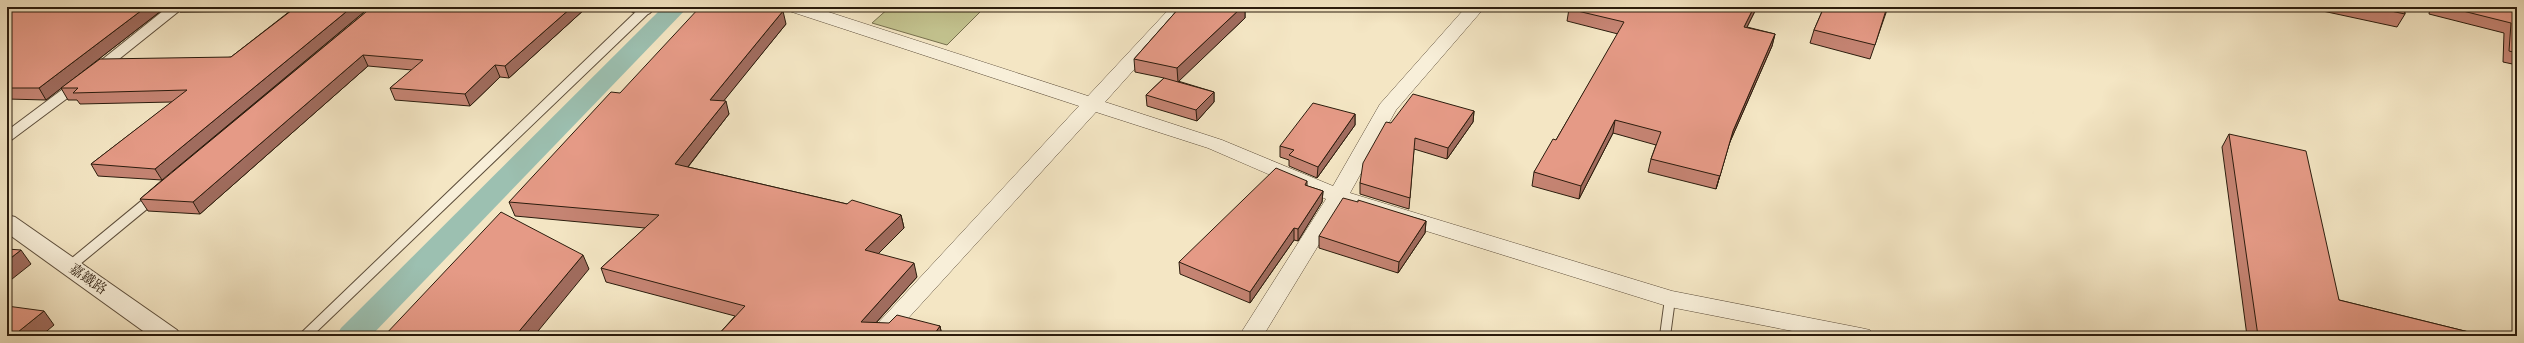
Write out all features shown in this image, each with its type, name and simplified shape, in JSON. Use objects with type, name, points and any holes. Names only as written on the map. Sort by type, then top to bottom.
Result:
[{"type":"street","points":[[795,7],[1215,144],[1338,196],[1670,299],[1861,336]]},
{"type":"street","points":[[878,336],[1179,7]]},
{"type":"street","points":[[1251,336],[1338,196],[1387,108],[1476,7]]},
{"type":"street","name":"嘉鐵路","points":[[7,222],[168,336]]},
{"type":"lane","points":[[94,72],[176,7]]},
{"type":"lane","points":[[634,7],[648,8]]},
{"type":"lane","points":[[305,336],[648,8]]},
{"type":"lane","points":[[7,137],[82,81]]},
{"type":"lane","points":[[70,266],[162,190]]},
{"type":"lane","points":[[1665,336],[1670,299]]},
{"type":"green space","points":[[890,7],[985,7],[947,45],[872,23]]},
{"type":"building","points":[[17,7],[146,7],[39,88],[7,88],[7,14]]},
{"type":"building","points":[[296,7],[352,7],[155,169],[91,164],[187,90],[73,93],[78,88],[61,88],[100,59],[231,57]]},
{"type":"building","points":[[372,7],[572,7],[505,66],[495,65],[465,94],[390,88],[423,60],[363,55],[193,202],[140,199]]},
{"type":"building","points":[[700,7],[729,7],[783,11],[710,100],[726,101],[675,164],[847,204],[852,200],[901,215],[865,250],[914,263],[861,322],[889,323],[897,315],[940,326],[933,336],[717,336],[745,306],[601,268],[659,215],[509,202],[611,92],[620,93]]},
{"type":"building","points":[[1180,7],[1242,7],[1177,68],[1134,59]]},
{"type":"building","points":[[1570,7],[1653,7],[1671,11],[1674,7],[1754,7],[1744,27],[1775,34],[1733,131],[1720,176],[1651,159],[1661,132],[1615,120],[1581,186],[1534,172],[1553,139],[1556,140],[1624,22],[1569,9]]},
{"type":"building","points":[[1824,7],[1887,7],[1875,45],[1814,30]]},
{"type":"building","points":[[2372,7],[2404,7],[2405,14]]},
{"type":"building","points":[[2447,7],[2517,7],[2517,53],[2509,51],[2511,23]]},
{"type":"building","points":[[1164,78],[1214,92],[1196,110],[1146,95]]},
{"type":"building","points":[[1413,94],[1474,111],[1448,148],[1415,138],[1410,198],[1360,183],[1363,163],[1386,122],[1391,123]]},
{"type":"building","points":[[1313,103],[1355,114],[1318,167],[1289,155],[1294,150],[1280,146]]},
{"type":"building","points":[[2229,134],[2306,151],[2339,300],[2485,336],[2258,336]]},
{"type":"building","points":[[1276,168],[1307,181],[1305,185],[1323,191],[1298,229],[1294,228],[1250,292],[1179,262]]},
{"type":"building","points":[[1343,198],[1358,202],[1358,200],[1426,221],[1399,262],[1319,236]]},
{"type":"building","points":[[501,212],[583,255],[516,335],[522,336],[384,336]]},
{"type":"building","points":[[7,249],[21,250],[7,261]]},
{"type":"building","points":[[7,306],[44,311],[13,336],[7,336]]},
{"type":"waterway","points":[[352,336],[676,7]]}]
